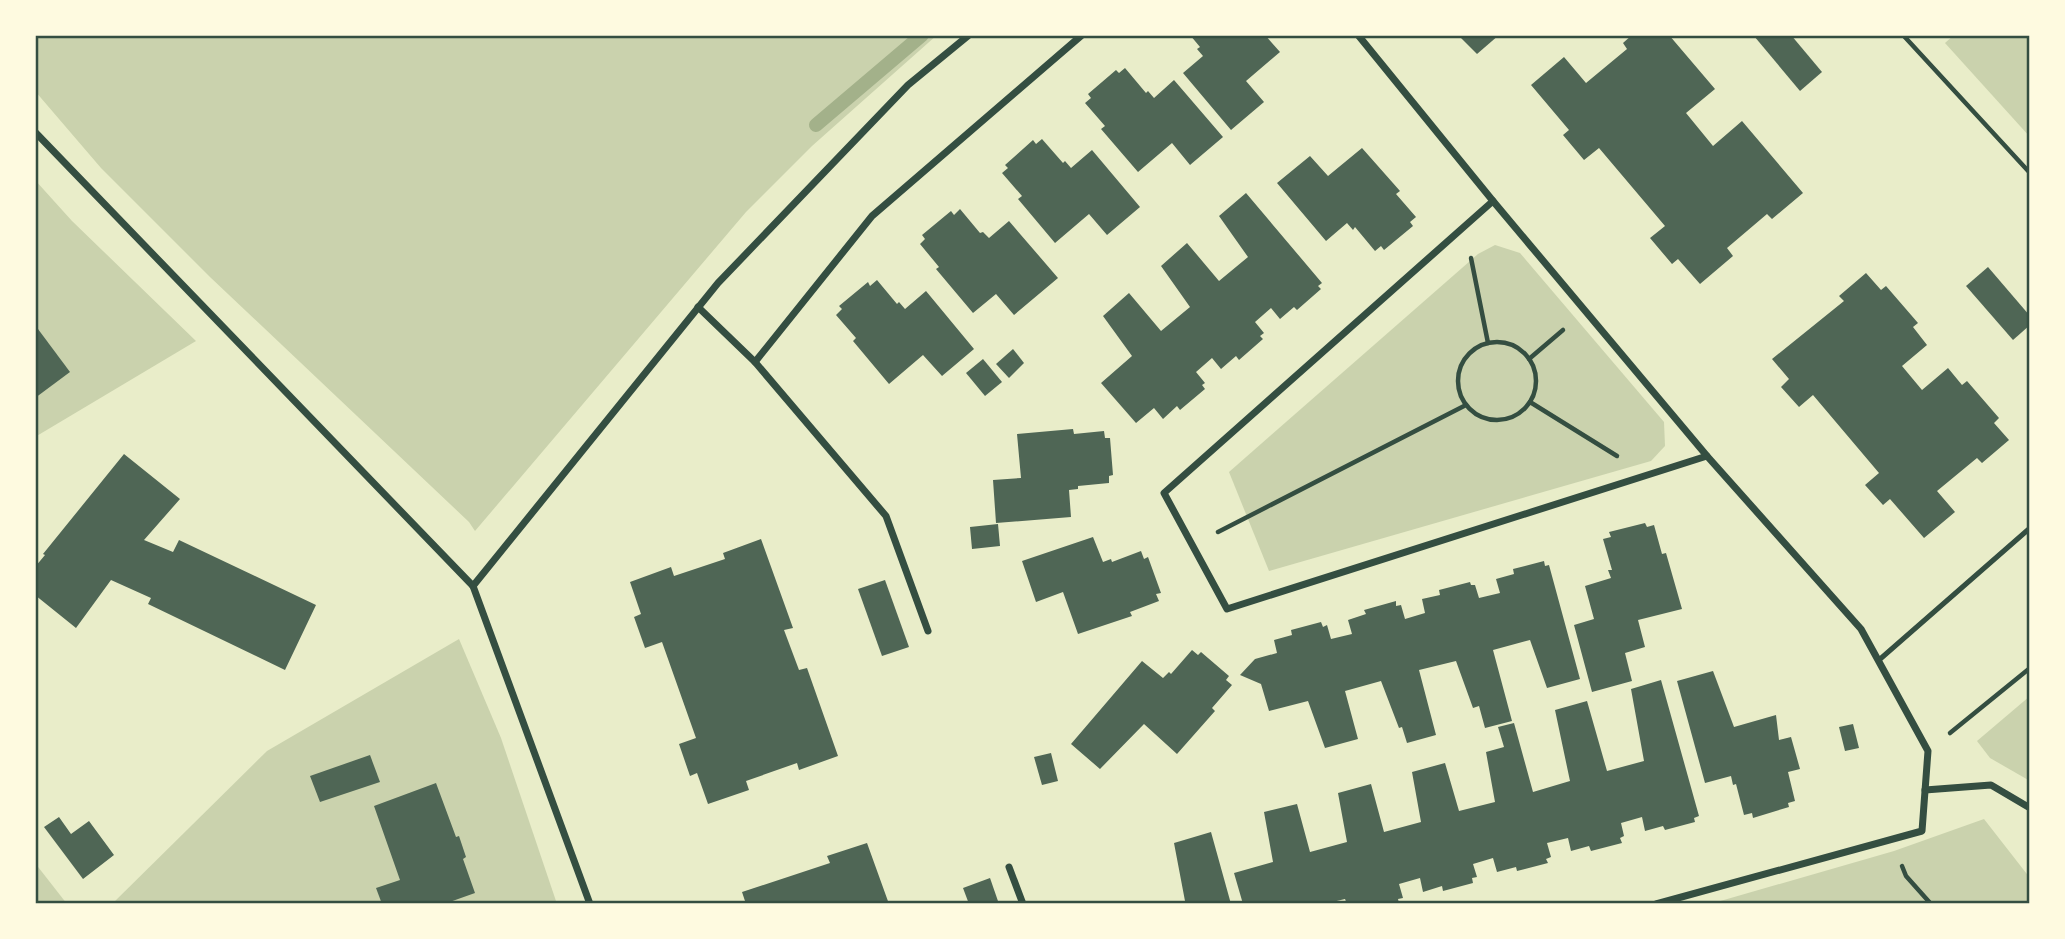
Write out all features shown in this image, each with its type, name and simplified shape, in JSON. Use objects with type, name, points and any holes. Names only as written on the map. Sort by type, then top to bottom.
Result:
[{"type":"street","points":[[472,586],[718,284],[908,85],[969,35]]},
{"type":"street","points":[[755,362],[872,216],[1082,35]]},
{"type":"street","points":[[1358,35],[1707,456],[1861,629],[1928,751],[1922,831],[1656,904]]},
{"type":"street","points":[[35,132],[472,586],[590,904]]},
{"type":"street","points":[[1493,201],[1164,493],[1227,609],[1707,456]]},
{"type":"street","points":[[698,307],[755,362],[886,516],[928,631]]},
{"type":"street","points":[[1926,790],[1991,785],[2030,808]]},
{"type":"street","points":[[1009,867],[1023,904]]},
{"type":"lane","points":[[1878,660],[2030,528]]},
{"type":"path","points":[[1903,35],[2030,173]]},
{"type":"path","points":[[1909,41],[1917,35]]},
{"type":"path","points":[[1465,225],[1488,343]]},
{"type":"path","points":[[1529,359],[1586,311]]},
{"type":"path","points":[[1501,342],[1514,346],[1529,359],[1536,377],[1535,390],[1530,402],[1521,411],[1511,418],[1498,420],[1475,413],[1466,405],[1458,382],[1460,369],[1465,357],[1475,348],[1501,342]]},
{"type":"path","points":[[1530,402],[1647,475]]},
{"type":"path","points":[[1192,545],[1466,405]]},
{"type":"path","points":[[1928,751],[2030,667]]},
{"type":"path","points":[[1894,838],[1906,876],[1931,904]]},
{"type":"green space","points":[[35,35],[937,35],[812,146],[746,212],[475,531],[469,522],[210,277],[101,168],[35,91]]},
{"type":"green space","points":[[1954,35],[2030,35],[2030,137],[1945,43]]},
{"type":"green space","points":[[35,180],[72,221],[196,341],[35,437]]},
{"type":"green space","points":[[1495,245],[1520,253],[1664,422],[1665,446],[1651,461],[1269,571],[1229,472],[1478,254]]},
{"type":"green space","points":[[459,639],[501,738],[557,904],[112,904],[267,751]]},
{"type":"green space","points":[[2030,696],[2030,781],[1990,758],[1977,741]]},
{"type":"green space","points":[[1984,819],[2030,878],[2030,904],[1710,904],[1894,851]]},
{"type":"green space","points":[[35,863],[67,904],[35,904]]},
{"type":"building","points":[[1190,35],[1265,35],[1280,52],[1246,81],[1264,102],[1231,130],[1183,73],[1203,56],[1197,49],[1200,47]]},
{"type":"building","points":[[1458,35],[1499,35],[1477,54]]},
{"type":"building","points":[[1632,35],[1669,35],[1715,89],[1686,113],[1713,146],[1742,121],[1803,193],[1772,219],[1767,214],[1727,248],[1733,256],[1700,284],[1678,259],[1672,264],[1650,238],[1665,226],[1599,148],[1584,160],[1563,135],[1569,130],[1531,85],[1564,57],[1586,83],[1627,49],[1623,43]]},
{"type":"building","points":[[1755,35],[1791,35],[1822,72],[1800,91]]},
{"type":"building","points":[[1125,68],[1146,93],[1148,91],[1154,98],[1174,80],[1223,137],[1190,165],[1172,143],[1138,172],[1101,129],[1105,126],[1085,103],[1091,98],[1088,94],[1116,70],[1119,73]]},
{"type":"building","points":[[1042,139],[1063,163],[1065,161],[1071,168],[1092,150],[1140,207],[1107,235],[1089,214],[1055,243],[1018,199],[1022,196],[1002,173],[1008,168],[1005,165],[1033,140],[1036,144]]},
{"type":"building","points":[[1362,148],[1400,191],[1396,194],[1416,217],[1410,222],[1413,226],[1384,250],[1381,246],[1375,251],[1355,227],[1353,230],[1347,223],[1326,241],[1277,183],[1310,156],[1328,176]]},
{"type":"building","points":[[1246,193],[1322,283],[1318,286],[1321,289],[1297,310],[1294,307],[1280,319],[1271,308],[1255,322],[1264,333],[1260,336],[1263,339],[1239,360],[1236,356],[1221,369],[1212,358],[1196,372],[1205,383],[1202,385],[1205,389],[1180,410],[1177,406],[1163,419],[1154,408],[1136,423],[1101,383],[1132,356],[1103,316],[1129,293],[1161,331],[1190,307],[1161,266],[1187,243],[1219,281],[1248,257],[1219,216]]},
{"type":"building","points":[[960,209],[980,233],[983,232],[989,238],[1009,221],[1058,278],[1014,315],[996,294],[973,313],[936,269],[939,267],[920,244],[925,239],[922,235],[951,211],[954,215]]},
{"type":"building","points":[[1988,267],[2030,316],[2030,325],[2013,340],[1966,286]]},
{"type":"building","points":[[1866,273],[1881,290],[1886,286],[1918,323],[1913,327],[1927,345],[1902,366],[1922,390],[1948,368],[1962,385],[1967,381],[1999,418],[1994,423],[2009,440],[1982,463],[1977,458],[1937,491],[1955,512],[1924,538],[1890,499],[1883,505],[1865,485],[1879,473],[1813,395],[1799,407],[1781,387],[1789,379],[1772,359],[1844,301],[1839,296]]},
{"type":"building","points":[[877,280],[897,304],[899,302],[905,309],[926,291],[974,349],[942,376],[923,355],[889,384],[853,341],[856,338],[836,315],[842,309],[839,306],[868,282],[870,286]]},
{"type":"building","points":[[35,325],[70,372],[35,398]]},
{"type":"building","points":[[1013,349],[1024,363],[1009,378],[996,364]]},
{"type":"building","points":[[983,359],[1002,382],[985,396],[966,373]]},
{"type":"building","points":[[1073,429],[1074,434],[1104,431],[1105,438],[1110,438],[1113,475],[1109,476],[1109,483],[1078,486],[1078,489],[1069,490],[1071,517],[996,523],[993,480],[1021,478],[1017,434]]},
{"type":"building","points":[[124,454],[180,499],[144,540],[173,552],[179,540],[316,605],[285,670],[148,604],[151,598],[111,580],[76,628],[35,595],[35,567],[45,555],[43,554]]},
{"type":"building","points":[[1645,523],[1647,527],[1654,525],[1662,554],[1666,553],[1682,609],[1638,620],[1645,647],[1625,653],[1632,681],[1592,692],[1574,625],[1594,619],[1585,586],[1611,578],[1608,570],[1612,570],[1603,539],[1611,537],[1609,532]]},
{"type":"building","points":[[998,524],[1000,546],[972,549],[970,527]]},
{"type":"building","points":[[1093,537],[1103,562],[1111,559],[1112,562],[1141,551],[1144,559],[1148,557],[1161,593],[1156,594],[1159,601],[1130,612],[1132,616],[1078,634],[1063,592],[1036,602],[1022,561]]},
{"type":"building","points":[[761,539],[793,628],[784,630],[799,670],[807,668],[838,756],[799,770],[797,763],[746,781],[749,790],[708,804],[697,773],[690,776],[679,744],[696,738],[662,642],[645,648],[634,617],[641,614],[630,582],[671,567],[674,576],[725,559],[723,553]]},
{"type":"building","points":[[1544,561],[1545,566],[1549,565],[1580,679],[1547,688],[1530,640],[1493,650],[1512,721],[1485,728],[1479,706],[1473,708],[1456,661],[1419,670],[1436,735],[1407,743],[1381,681],[1345,691],[1358,739],[1325,748],[1308,701],[1269,711],[1261,684],[1240,675],[1255,659],[1277,653],[1274,640],[1292,635],[1291,630],[1321,622],[1323,627],[1327,625],[1331,639],[1352,634],[1348,620],[1366,614],[1364,610],[1396,601],[1396,606],[1401,605],[1405,619],[1425,613],[1422,599],[1440,595],[1439,590],[1470,582],[1475,585],[1479,598],[1500,593],[1496,579],[1514,574],[1513,569]]},
{"type":"building","points":[[885,580],[909,647],[882,656],[858,589]]},
{"type":"building","points":[[1192,650],[1198,655],[1201,652],[1229,676],[1226,680],[1232,685],[1212,708],[1215,711],[1177,754],[1144,724],[1100,769],[1071,744],[1142,661],[1163,678],[1169,672],[1171,674]]},
{"type":"building","points":[[1713,671],[1734,727],[1776,715],[1779,740],[1791,737],[1800,769],[1788,772],[1795,801],[1788,803],[1789,807],[1753,818],[1752,813],[1744,815],[1736,784],[1733,785],[1731,776],[1705,783],[1677,681]]},
{"type":"building","points":[[1661,680],[1699,816],[1694,818],[1695,822],[1665,830],[1663,826],[1645,831],[1642,817],[1621,823],[1624,836],[1620,838],[1622,843],[1591,851],[1589,846],[1571,851],[1568,838],[1547,843],[1551,857],[1546,859],[1548,863],[1517,871],[1516,867],[1497,872],[1493,858],[1473,864],[1477,877],[1472,878],[1473,883],[1443,891],[1442,886],[1423,892],[1420,878],[1399,884],[1403,898],[1398,899],[1397,904],[1347,904],[1345,899],[1324,904],[1243,904],[1234,873],[1273,862],[1264,812],[1297,804],[1310,852],[1347,842],[1338,793],[1371,784],[1384,832],[1421,822],[1412,772],[1445,763],[1459,811],[1495,802],[1486,752],[1504,747],[1498,727],[1514,723],[1533,792],[1570,781],[1555,710],[1587,701],[1607,771],[1644,761],[1631,689]]},
{"type":"building","points":[[1853,724],[1859,748],[1845,751],[1839,727]]},
{"type":"building","points":[[1051,753],[1058,781],[1042,785],[1034,757]]},
{"type":"building","points":[[370,755],[380,782],[320,802],[310,776]]},
{"type":"building","points":[[436,783],[456,837],[459,836],[466,857],[463,859],[475,893],[444,904],[382,904],[376,888],[400,880],[374,806]]},
{"type":"building","points":[[59,817],[71,834],[89,821],[114,855],[83,879],[44,827]]},
{"type":"building","points":[[1211,832],[1231,904],[1178,904],[1185,901],[1174,843]]},
{"type":"building","points":[[867,843],[889,904],[746,904],[742,892],[830,863],[827,856]]},
{"type":"building","points":[[990,878],[999,904],[969,904],[963,888]]},
{"type":"waterway","points":[[816,125],[922,35]]}]
